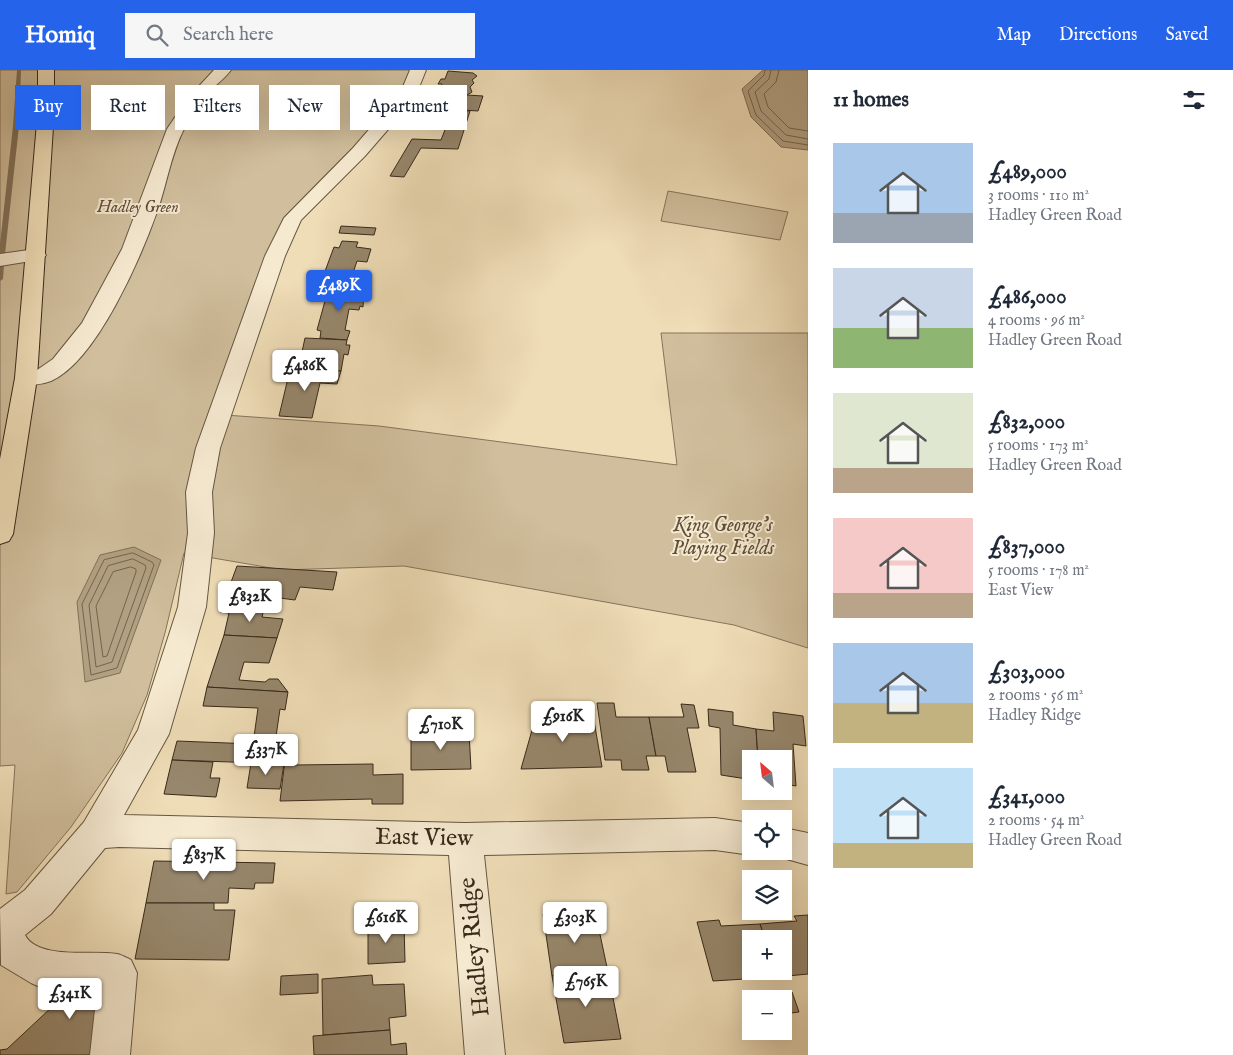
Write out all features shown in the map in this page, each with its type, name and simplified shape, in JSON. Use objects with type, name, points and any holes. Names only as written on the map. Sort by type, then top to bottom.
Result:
[{"type":"main road","points":[[0,534],[26,378],[46,111],[46,70]]},
{"type":"street","points":[[26,378],[44,376],[57,367],[83,339],[102,309],[136,242],[171,139],[186,110],[207,84],[223,70]]},
{"type":"street","points":[[110,1055],[118,973],[44,970],[14,952],[1,931],[38,902],[96,833],[153,734],[192,607],[201,533],[199,492],[208,448],[275,256],[293,218],[360,152],[410,90],[418,70]]},
{"type":"street","points":[[0,260],[36,255]]},
{"type":"street","name":"East View","points":[[96,833],[119,831],[465,839],[715,834],[742,838]]},
{"type":"street","name":"Hadley Ridge","points":[[465,839],[485,1055]]},
{"type":"street","points":[[792,846],[808,849]]},
{"type":"green space","points":[[0,70],[411,70],[405,85],[350,85],[350,130],[369,130],[284,217],[267,254],[211,414],[379,426],[677,465],[661,333],[808,333],[808,648],[734,625],[404,566],[283,570],[184,553],[165,633],[147,695],[122,753],[71,827],[17,892],[6,894],[15,765],[0,766]]},
{"type":"green space","points":[[668,191],[788,212],[780,240],[661,221]]},
{"type":"water","points":[[763,70],[808,70],[808,150],[781,147],[751,117],[742,89]]},
{"type":"water","points":[[134,547],[161,560],[120,673],[85,682],[77,602],[100,555]]},
{"type":"building","points":[[448,71],[473,73],[477,76],[472,80],[474,83],[470,87],[472,92],[467,95],[467,85],[438,84],[441,79],[445,79]]},
{"type":"building","points":[[467,95],[483,96],[478,111],[467,110]]},
{"type":"building","points":[[445,130],[464,130],[458,149],[421,148],[404,177],[390,176],[412,139],[441,140]]},
{"type":"building","points":[[341,226],[376,228],[374,235],[339,233]]},
{"type":"building","points":[[342,241],[358,242],[356,247],[371,249],[367,262],[357,261],[350,282],[332,280],[334,275],[324,274],[334,247],[339,248]]},
{"type":"building","points":[[339,284],[346,289],[364,292],[363,307],[360,306],[359,310],[349,309],[345,330],[350,331],[347,340],[320,338],[321,331],[317,330],[325,301],[329,301],[330,296],[323,291]]},
{"type":"building","points":[[305,338],[347,340],[346,345],[350,345],[348,355],[344,354],[341,371],[294,370],[296,361],[300,361]]},
{"type":"building","points":[[294,370],[341,371],[337,384],[320,383],[312,418],[279,416],[288,378],[293,379]]},
{"type":"building","points":[[237,566],[337,572],[333,590],[300,587],[295,600],[272,597],[268,610],[223,604]]},
{"type":"building","points":[[223,604],[264,609],[262,617],[283,619],[277,638],[224,635],[229,613],[220,612]]},
{"type":"building","points":[[224,635],[277,638],[269,663],[244,662],[239,680],[265,682],[269,679],[278,679],[288,692],[207,687]]},
{"type":"building","points":[[207,687],[288,692],[285,710],[280,709],[273,757],[261,757],[260,763],[172,760],[177,741],[253,744],[258,708],[203,706]]},
{"type":"building","points":[[597,703],[614,703],[616,717],[649,717],[656,756],[646,756],[649,770],[622,770],[621,760],[605,760]]},
{"type":"building","points":[[681,704],[694,705],[699,728],[687,728],[696,772],[668,772],[665,756],[656,756],[649,717],[684,717]]},
{"type":"building","points":[[708,709],[733,712],[733,725],[756,729],[757,750],[742,750],[742,778],[721,775],[720,728],[709,726]]},
{"type":"building","points":[[773,712],[803,716],[806,746],[793,744],[796,786],[792,785],[792,750],[757,750],[756,729],[774,731]]},
{"type":"building","points":[[593,715],[602,767],[521,769],[536,716]]},
{"type":"building","points":[[469,732],[471,769],[411,770],[411,733]]},
{"type":"building","points":[[172,760],[213,762],[210,778],[220,778],[216,797],[164,794]]},
{"type":"building","points":[[285,760],[295,760],[295,765],[373,764],[373,775],[403,774],[403,804],[372,804],[372,799],[280,801]]},
{"type":"building","points":[[251,763],[284,764],[280,789],[247,788]]},
{"type":"building","points":[[154,861],[275,863],[273,883],[255,883],[254,889],[229,888],[228,903],[146,903]]},
{"type":"building","points":[[146,903],[214,903],[214,910],[235,910],[229,960],[135,959]]},
{"type":"building","points":[[595,911],[608,972],[552,976],[543,914]]},
{"type":"building","points":[[808,915],[808,974],[792,976],[792,930],[762,930],[760,924],[797,921],[794,916]]},
{"type":"building","points":[[719,920],[721,926],[760,924],[762,930],[742,930],[742,979],[713,981],[697,922]]},
{"type":"building","points":[[404,924],[405,962],[368,964],[368,925]]},
{"type":"building","points":[[608,972],[621,1039],[564,1043],[552,976]]},
{"type":"building","points":[[318,974],[318,993],[280,995],[281,976]]},
{"type":"building","points":[[113,975],[103,1055],[0,1055],[0,1050],[7,1049],[53,1006],[56,978]]},
{"type":"building","points":[[372,975],[373,985],[404,984],[406,1016],[389,1018],[390,1030],[323,1035],[322,979]]},
{"type":"building","points":[[792,992],[799,1012],[792,1013]]},
{"type":"building","points":[[390,1030],[391,1045],[406,1043],[407,1055],[314,1055],[313,1036]]},
{"type":"waterway","points":[[2,254],[16,126],[19,70]]},
{"type":"waterway","points":[[0,279],[1,265]]},
{"type":"park label","name":"Hadley Green","points":[[138,208]]},
{"type":"park label","name":"King George's Playing Fields","points":[[723,536]]}]
